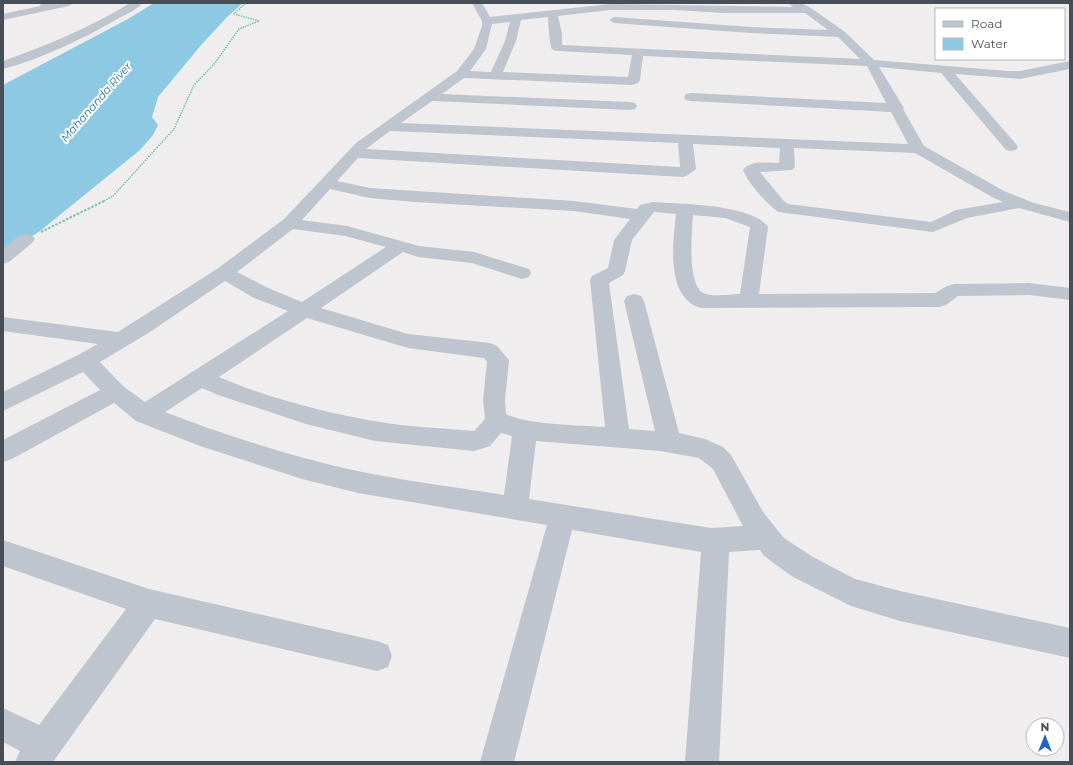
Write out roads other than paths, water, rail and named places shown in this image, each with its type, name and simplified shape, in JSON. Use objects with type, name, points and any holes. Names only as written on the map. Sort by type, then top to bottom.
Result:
[{"type":"street","points":[[3,6],[32,3]]},
{"type":"street","points":[[3,17],[45,5],[69,3]]},
{"type":"street","points":[[3,65],[30,56],[77,36],[126,11],[137,3]]},
{"type":"street","points":[[3,402],[86,361],[122,340],[224,273],[290,223],[355,153],[387,127],[431,97],[461,74],[480,49],[487,26],[487,21],[477,3]]},
{"type":"street","points":[[793,3],[807,10],[841,34],[871,63],[897,108],[918,149]]},
{"type":"street","points":[[533,5],[547,14],[557,48],[871,63],[1013,75],[1070,65]]},
{"type":"street","points":[[487,21],[610,7],[722,7],[807,10]]},
{"type":"street","points":[[566,12],[576,17],[600,19],[751,30],[841,34]]},
{"type":"street","points":[[495,76],[515,30],[516,18]]},
{"type":"street","points":[[10,50],[30,56]]},
{"type":"street","points":[[628,136],[630,106],[638,52]]},
{"type":"street","points":[[945,70],[1011,147]]},
{"type":"street","points":[[461,74],[633,81]]},
{"type":"street","points":[[431,97],[630,106]]},
{"type":"street","points":[[691,97],[897,108]]},
{"type":"street","points":[[387,127],[918,149],[978,184],[1022,203],[1070,217]]},
{"type":"street","points":[[355,153],[683,172],[688,169],[685,139]]},
{"type":"street","points":[[787,144],[787,167],[755,168],[751,170],[753,175],[778,204],[784,208],[933,227],[962,214],[1022,203]]},
{"type":"street","points":[[327,184],[370,193],[574,206],[641,215]]},
{"type":"street","points":[[618,437],[599,280],[616,271],[623,240],[641,215],[649,207],[685,209],[727,213],[757,224],[759,227],[749,300]]},
{"type":"street","points":[[685,209],[682,255],[688,286],[695,298],[701,301],[939,300],[954,290],[977,289],[1029,289],[1070,294]]},
{"type":"street","points":[[290,223],[347,232],[436,254],[474,258],[522,273]]},
{"type":"street","points":[[3,258],[26,240]]},
{"type":"street","points":[[144,414],[305,310],[400,246]]},
{"type":"street","points":[[224,273],[261,293],[305,310],[382,334],[408,341],[490,351],[498,360],[494,413],[498,422],[504,426],[525,430],[669,442],[693,445],[706,449],[716,455],[722,462],[754,521],[774,546],[803,567],[851,592],[900,606],[1070,643]]},
{"type":"street","points":[[634,301],[669,442]]},
{"type":"street","points":[[3,324],[122,340]]},
{"type":"street","points":[[86,361],[115,392],[144,414],[208,439],[302,468],[358,482],[711,541],[766,537]]},
{"type":"street","points":[[201,378],[226,390],[306,416],[375,431],[474,441],[482,439],[498,422]]},
{"type":"street","points":[[3,452],[115,392]]},
{"type":"street","points":[[515,508],[525,430]]},
{"type":"street","points":[[497,762],[562,516]]},
{"type":"street","points":[[702,762],[715,550],[711,541]]},
{"type":"street","points":[[3,552],[148,603],[377,656]]},
{"type":"street","points":[[3,724],[38,753],[148,603]]},
{"type":"water","name":"Mahananda River","points":[[154,3],[243,3],[227,17],[202,44],[158,97],[152,117],[158,125],[153,135],[140,150],[40,231],[3,255],[3,85],[128,19]]}]
